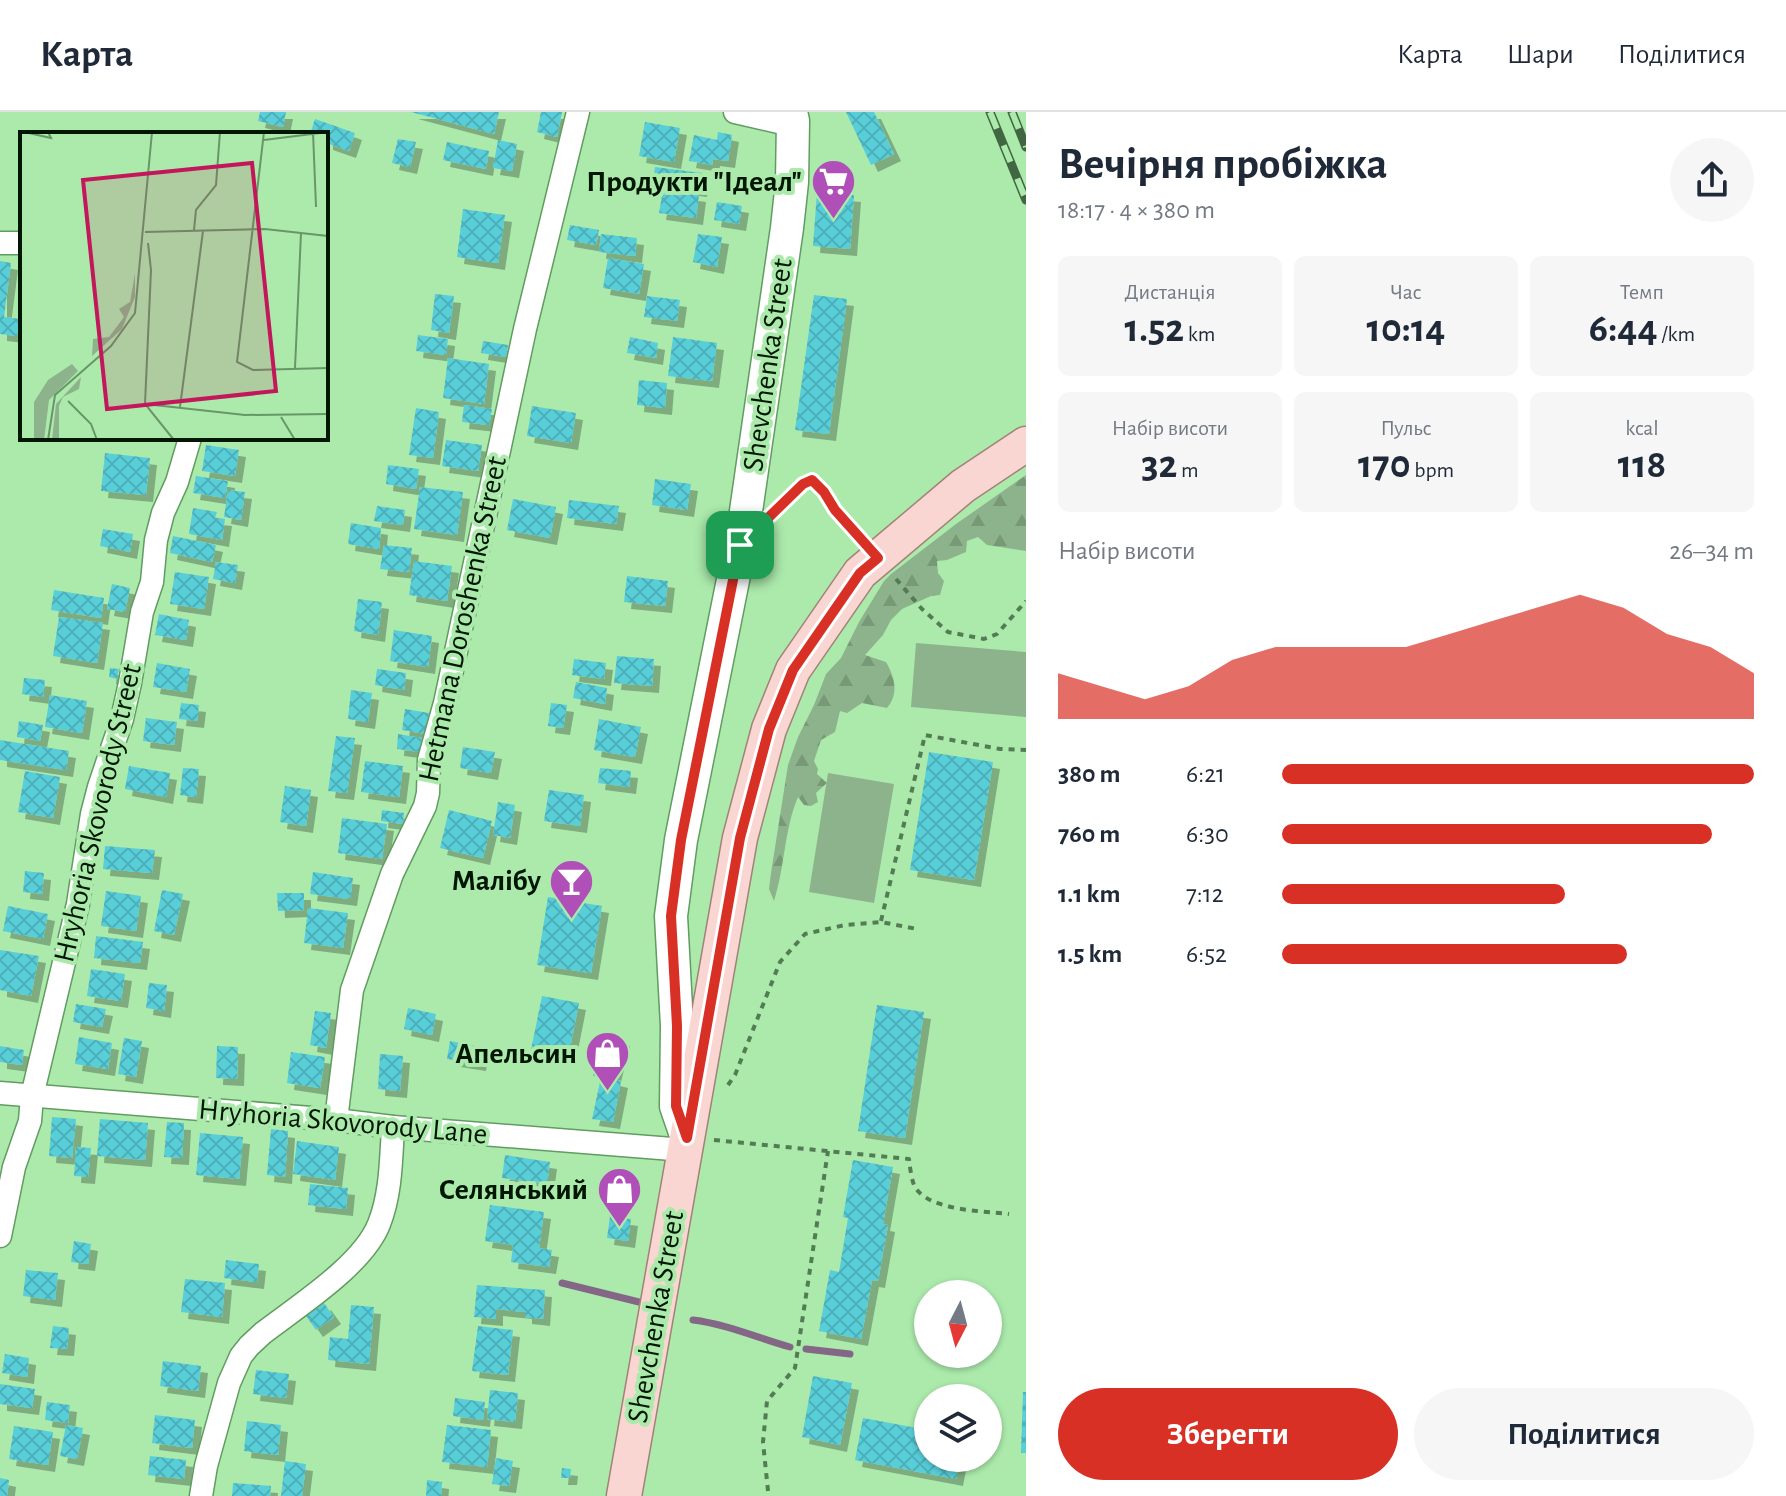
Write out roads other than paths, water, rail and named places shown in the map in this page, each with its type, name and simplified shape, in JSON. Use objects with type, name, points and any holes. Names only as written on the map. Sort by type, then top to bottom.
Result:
[{"type":"main road","name":"Shevchenka Street","points":[[686,1144],[676,1106],[677,1026],[671,916],[681,840],[744,525],[787,228],[792,116]]},
{"type":"main road","name":"Shevchenka Street","points":[[624,1496],[740,838],[769,729],[793,670],[860,573],[963,486],[1026,444]]},
{"type":"street","name":"Hetmana Doroshenka Street","points":[[336,1120],[352,990],[392,874],[425,806],[429,760],[445,703],[525,329],[578,112]]},
{"type":"street","points":[[735,112],[783,123],[792,116]]},
{"type":"street","name":"Hryhoria Skovorody Street","points":[[0,1236],[14,1167],[30,1121],[32,1096],[78,904],[92,814],[122,719],[142,612],[152,582],[156,540],[189,440]]},
{"type":"street","name":"Hryhoria Skovorody Lane","points":[[0,1093],[393,1127],[686,1144]]},
{"type":"street","points":[[201,1496],[229,1383],[241,1356],[263,1333],[356,1259],[379,1224],[391,1172],[393,1127]]},
{"type":"waterway","points":[[562,1283],[639,1302]]},
{"type":"waterway","points":[[693,1320],[790,1347]]},
{"type":"waterway","points":[[806,1349],[850,1354]]},
{"type":"railway","points":[[990,112],[1026,200]]},
{"type":"railway","points":[[1012,112],[1026,147]]},
{"type":"place","name":"Продукти \"Ідеал\"","points":[[833,221]]},
{"type":"place","name":"Малібу","points":[[572,920]]},
{"type":"place","name":"Апельсин","points":[[608,1093]]},
{"type":"place","name":"Селянський","points":[[619,1229]]}]
